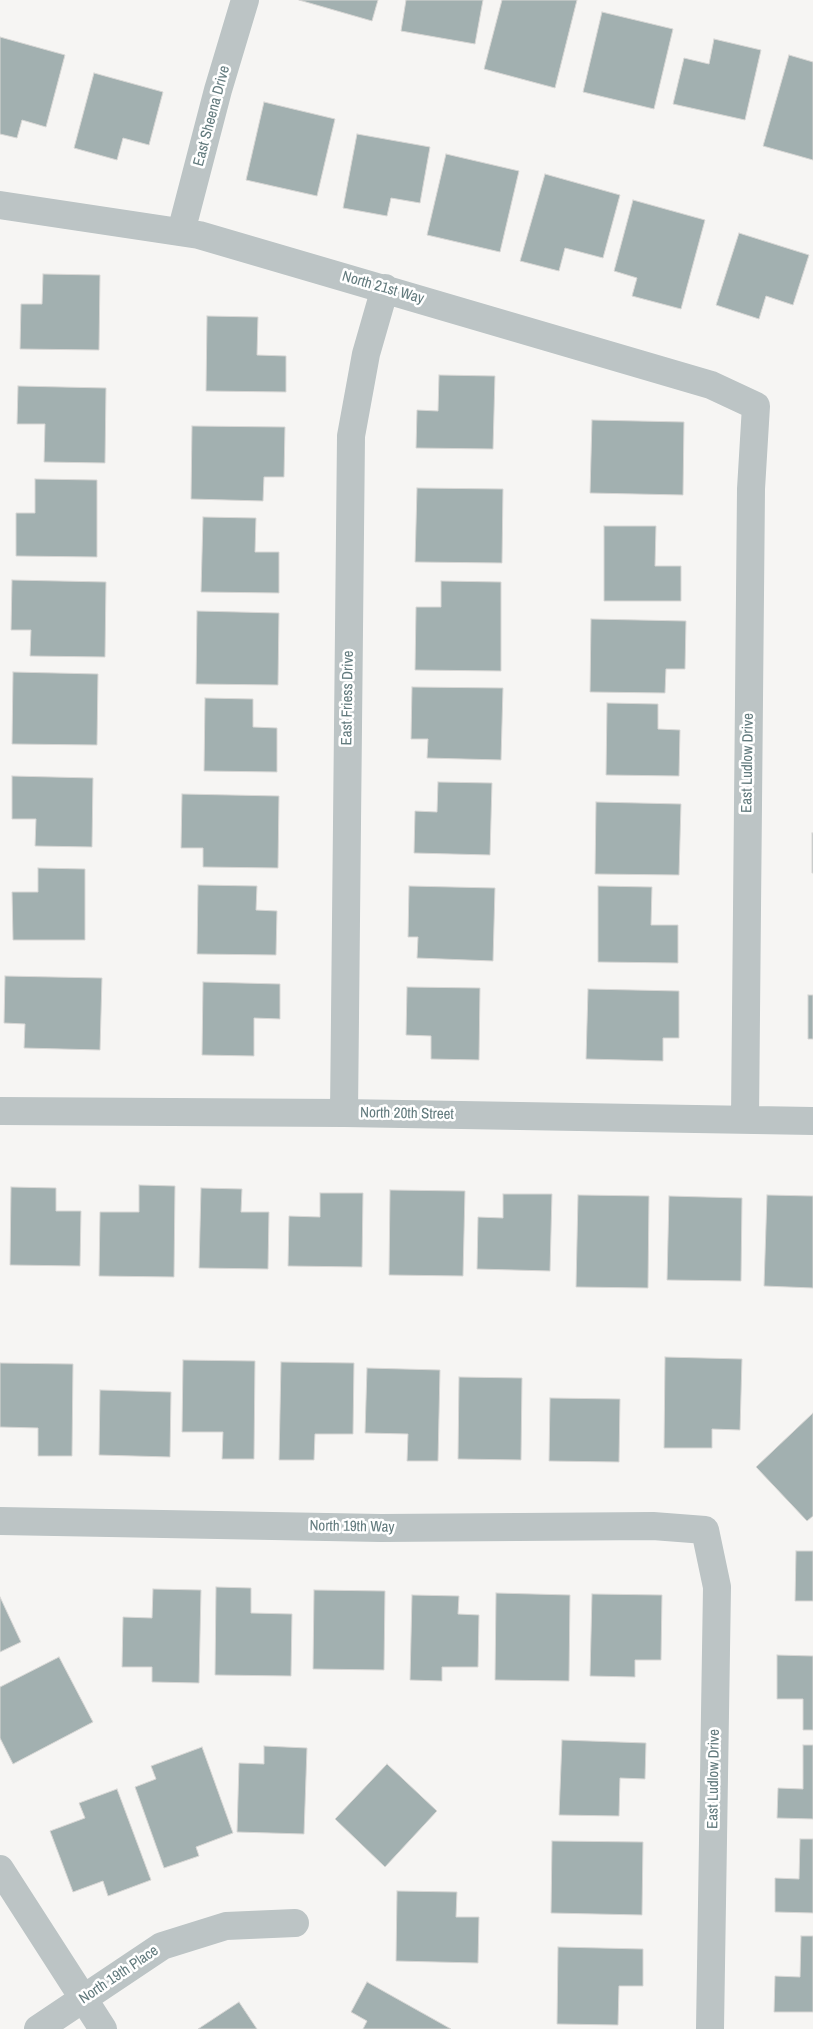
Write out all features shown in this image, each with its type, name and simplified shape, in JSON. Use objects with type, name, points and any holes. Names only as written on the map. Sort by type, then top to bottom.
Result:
[{"type":"street","name":"East Sheena Drive","points":[[181,232],[218,90],[245,0]]},
{"type":"street","name":"North 21st Way","points":[[0,205],[200,235],[710,385],[756,406]]},
{"type":"street","name":"East Friess Drive","points":[[344,1113],[351,436],[366,354],[385,288]]},
{"type":"street","name":"East Ludlow Drive","points":[[745,1119],[751,489],[756,406]]},
{"type":"street","name":"North 20th Street","points":[[0,1111],[344,1113],[813,1121]]},
{"type":"street","name":"North 19th Way","points":[[0,1521],[380,1528],[653,1526],[705,1530]]},
{"type":"street","name":"East Ludlow Drive","points":[[705,1530],[716,1587],[710,2029]]},
{"type":"street","points":[[0,1869],[103,2029]]},
{"type":"street","name":"North 19th Place","points":[[38,2029],[162,1946],[226,1926],[295,1923]]},
{"type":"building","points":[[299,0],[378,0],[372,21]]},
{"type":"building","points":[[406,0],[483,0],[475,44],[401,31]]},
{"type":"building","points":[[502,0],[577,0],[555,88],[484,69]]},
{"type":"building","points":[[602,12],[673,29],[654,109],[583,92]]},
{"type":"building","points":[[0,37],[65,55],[46,127],[22,120],[17,138],[0,134]]},
{"type":"building","points":[[714,39],[761,50],[745,120],[673,104],[684,58],[709,64]]},
{"type":"building","points":[[789,55],[813,62],[813,160],[763,146]]},
{"type":"building","points":[[94,73],[163,92],[149,145],[123,138],[117,160],[74,148]]},
{"type":"building","points":[[264,102],[335,119],[317,196],[246,180]]},
{"type":"building","points":[[357,134],[430,147],[420,203],[391,198],[387,216],[343,208]]},
{"type":"building","points":[[446,154],[519,171],[500,252],[427,235]]},
{"type":"building","points":[[545,174],[620,195],[603,258],[565,248],[559,271],[520,261]]},
{"type":"building","points":[[633,200],[705,220],[681,309],[632,296],[637,278],[614,271]]},
{"type":"building","points":[[739,233],[809,255],[793,305],[766,296],[759,319],[716,305]]},
{"type":"building","points":[[43,274],[100,275],[99,350],[20,349],[21,304],[42,304]]},
{"type":"building","points":[[207,316],[258,317],[257,355],[286,356],[286,392],[206,391]]},
{"type":"building","points":[[439,375],[495,376],[493,449],[416,448],[417,410],[438,411]]},
{"type":"building","points":[[18,386],[106,388],[105,463],[44,462],[45,424],[17,424]]},
{"type":"building","points":[[592,420],[684,422],[683,495],[590,493]]},
{"type":"building","points":[[192,426],[285,427],[284,477],[264,477],[263,501],[191,499]]},
{"type":"building","points":[[35,479],[97,480],[97,557],[16,556],[16,513],[35,513]]},
{"type":"building","points":[[417,488],[503,489],[502,563],[415,562]]},
{"type":"building","points":[[203,517],[256,518],[255,552],[279,552],[279,593],[201,592]]},
{"type":"building","points":[[604,526],[656,526],[655,566],[681,566],[681,601],[604,601]]},
{"type":"building","points":[[12,580],[106,582],[105,657],[30,656],[31,630],[11,630]]},
{"type":"building","points":[[441,581],[501,582],[501,671],[415,670],[416,607],[441,607]]},
{"type":"building","points":[[197,611],[279,613],[278,685],[196,684]]},
{"type":"building","points":[[591,619],[686,621],[685,669],[666,669],[665,693],[590,692]]},
{"type":"building","points":[[13,672],[98,674],[97,745],[12,744]]},
{"type":"building","points":[[412,687],[503,688],[501,760],[427,758],[428,739],[411,739]]},
{"type":"building","points":[[205,698],[253,699],[253,727],[277,728],[277,772],[204,771]]},
{"type":"building","points":[[607,703],[658,704],[658,729],[680,730],[679,776],[606,775]]},
{"type":"building","points":[[12,776],[93,778],[92,847],[35,846],[36,819],[12,819]]},
{"type":"building","points":[[438,782],[492,783],[490,855],[414,853],[415,811],[437,812]]},
{"type":"building","points":[[182,794],[279,796],[278,868],[203,867],[203,848],[181,848]]},
{"type":"building","points":[[596,802],[681,804],[679,875],[595,874]]},
{"type":"building","points":[[813,833],[813,873],[812,873]]},
{"type":"building","points":[[38,868],[85,869],[85,940],[13,940],[12,892],[38,892]]},
{"type":"building","points":[[198,885],[257,886],[256,910],[277,911],[276,955],[197,954]]},
{"type":"building","points":[[409,886],[495,888],[493,961],[417,958],[418,937],[408,937]]},
{"type":"building","points":[[598,886],[652,887],[651,925],[678,925],[678,963],[598,962]]},
{"type":"building","points":[[5,976],[102,978],[100,1050],[24,1048],[25,1024],[4,1023]]},
{"type":"building","points":[[203,982],[280,984],[280,1019],[254,1018],[254,1056],[202,1055]]},
{"type":"building","points":[[407,987],[480,988],[479,1060],[431,1059],[431,1036],[406,1035]]},
{"type":"building","points":[[588,989],[679,991],[679,1038],[663,1038],[663,1061],[586,1059]]},
{"type":"building","points":[[808,995],[813,995],[813,1039],[808,1039]]},
{"type":"building","points":[[139,1185],[175,1186],[174,1277],[99,1276],[100,1212],[139,1212]]},
{"type":"building","points":[[11,1187],[56,1188],[56,1211],[81,1211],[80,1266],[10,1265]]},
{"type":"building","points":[[201,1188],[242,1189],[241,1212],[269,1212],[268,1269],[199,1268]]},
{"type":"building","points":[[390,1190],[465,1191],[463,1276],[389,1275]]},
{"type":"building","points":[[320,1193],[363,1193],[362,1267],[288,1266],[289,1216],[320,1217]]},
{"type":"building","points":[[503,1194],[552,1194],[550,1271],[477,1269],[478,1217],[503,1218]]},
{"type":"building","points":[[578,1195],[649,1196],[648,1288],[576,1287]]},
{"type":"building","points":[[767,1195],[813,1196],[813,1288],[764,1286]]},
{"type":"building","points":[[669,1196],[742,1198],[741,1281],[667,1280]]},
{"type":"building","points":[[665,1357],[742,1359],[740,1430],[712,1429],[712,1448],[664,1448]]},
{"type":"building","points":[[183,1360],[255,1361],[254,1459],[222,1459],[223,1432],[182,1432]]},
{"type":"building","points":[[281,1362],[354,1363],[353,1434],[315,1434],[314,1460],[279,1460]]},
{"type":"building","points":[[0,1363],[73,1364],[72,1456],[38,1456],[38,1428],[0,1427]]},
{"type":"building","points":[[367,1368],[440,1370],[438,1461],[407,1461],[408,1434],[365,1433]]},
{"type":"building","points":[[459,1377],[522,1378],[521,1460],[458,1459]]},
{"type":"building","points":[[100,1390],[171,1392],[170,1457],[99,1455]]},
{"type":"building","points":[[550,1398],[620,1399],[619,1462],[549,1461]]},
{"type":"building","points":[[813,1413],[813,1516],[807,1521],[756,1467]]},
{"type":"building","points":[[796,1551],[813,1551],[813,1601],[795,1601]]},
{"type":"building","points":[[216,1587],[251,1588],[251,1613],[292,1614],[291,1676],[215,1675]]},
{"type":"building","points":[[153,1589],[201,1590],[199,1683],[152,1682],[152,1667],[122,1667],[123,1617],[152,1618]]},
{"type":"building","points":[[314,1590],[385,1591],[384,1670],[313,1669]]},
{"type":"building","points":[[496,1593],[570,1595],[569,1681],[495,1680]]},
{"type":"building","points":[[592,1594],[662,1595],[661,1660],[635,1660],[635,1677],[590,1676]]},
{"type":"building","points":[[412,1595],[459,1596],[458,1614],[479,1615],[478,1667],[442,1667],[442,1681],[410,1680]]},
{"type":"building","points":[[0,1597],[21,1642],[0,1652]]},
{"type":"building","points":[[777,1655],[813,1656],[813,1730],[803,1730],[803,1699],[777,1699]]},
{"type":"building","points":[[59,1657],[93,1722],[13,1764],[0,1738],[0,1687]]},
{"type":"building","points":[[562,1740],[646,1743],[645,1779],[620,1778],[619,1816],[559,1815]]},
{"type":"building","points":[[803,1745],[813,1745],[813,1819],[777,1818],[778,1788],[803,1789]]},
{"type":"building","points":[[264,1746],[307,1748],[304,1834],[237,1832],[239,1763],[264,1764]]},
{"type":"building","points":[[202,1747],[233,1833],[196,1847],[199,1856],[164,1868],[135,1787],[156,1779],[151,1766]]},
{"type":"building","points":[[387,1764],[437,1811],[385,1867],[335,1819]]},
{"type":"building","points":[[117,1789],[151,1880],[108,1896],[103,1881],[73,1892],[50,1831],[85,1818],[79,1803]]},
{"type":"building","points":[[800,1839],[813,1839],[813,1913],[775,1912],[775,1878],[799,1879]]},
{"type":"building","points":[[552,1841],[643,1842],[642,1915],[551,1913]]},
{"type":"building","points":[[397,1891],[457,1892],[456,1917],[479,1917],[478,1963],[396,1961]]},
{"type":"building","points":[[801,1936],[813,1936],[813,2012],[774,2012],[775,1976],[800,1977]]},
{"type":"building","points":[[558,1947],[643,1949],[643,1986],[619,1986],[618,2025],[557,2024]]},
{"type":"building","points":[[367,1982],[451,2029],[363,2029],[367,2021],[351,2012]]},
{"type":"building","points":[[239,2002],[257,2029],[198,2029]]}]
